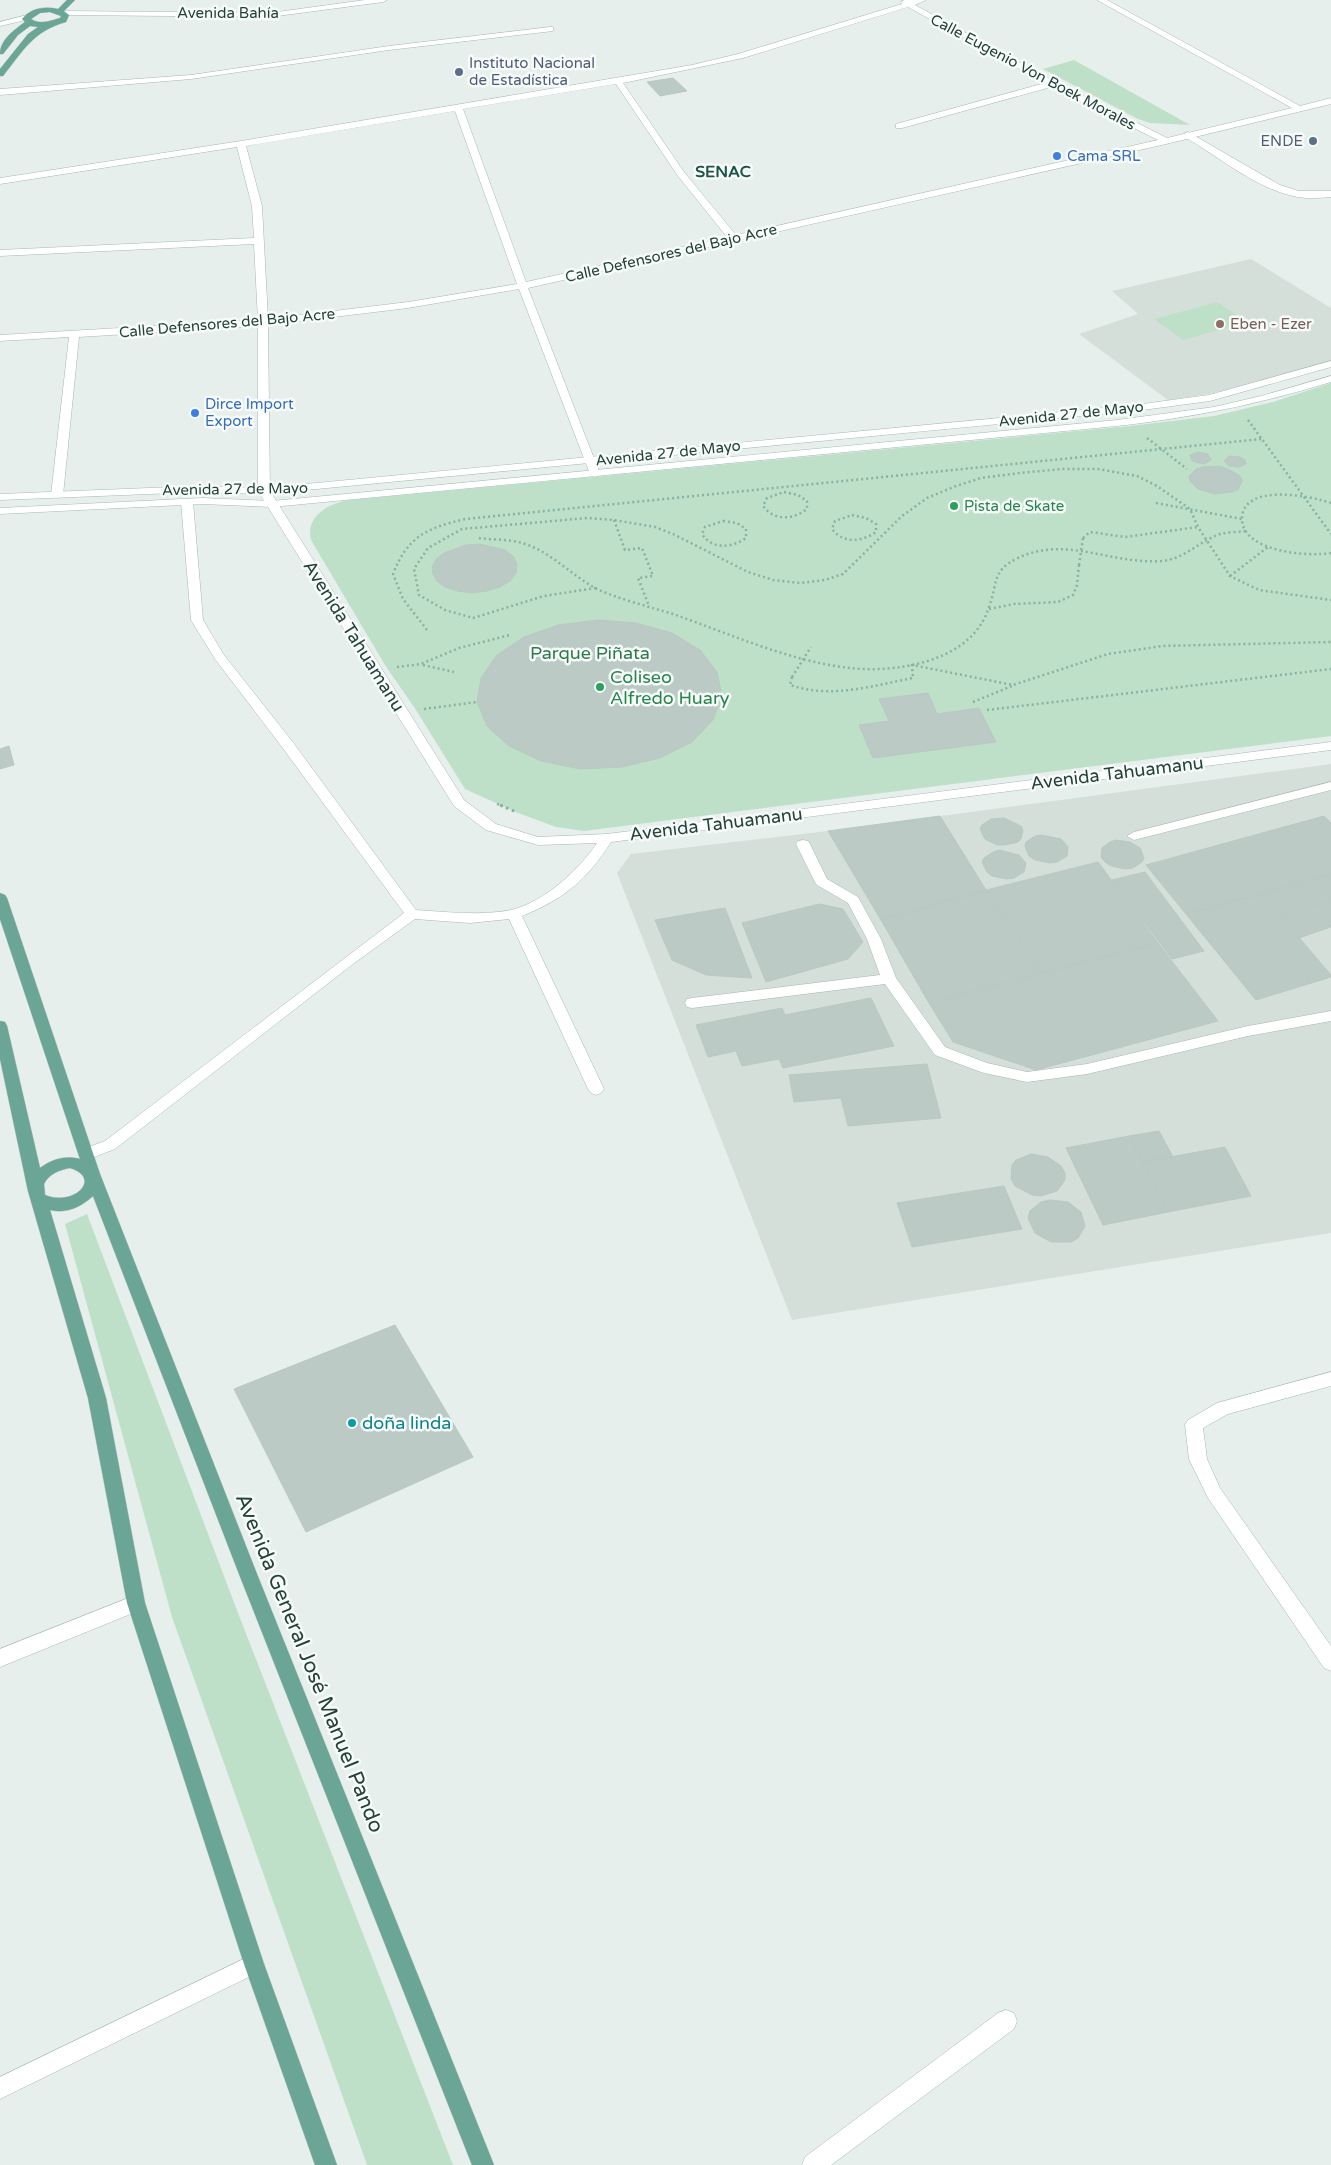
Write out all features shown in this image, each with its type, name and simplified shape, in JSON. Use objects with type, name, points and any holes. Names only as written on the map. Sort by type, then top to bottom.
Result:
[{"type":"main road","points":[[0,52],[28,20],[52,0]]},
{"type":"main road","points":[[0,74],[26,40],[62,15],[71,0]]},
{"type":"main road","points":[[38,11],[62,15]]},
{"type":"main road","points":[[28,20],[46,25]]},
{"type":"main road","name":"Avenida General José Manuel Pando","points":[[0,898],[93,1175],[255,1592],[483,2165]]},
{"type":"main road","points":[[0,1026],[37,1193],[97,1398],[136,1603],[254,1964],[326,2165]]},
{"type":"main road","points":[[79,1163],[93,1175],[89,1192],[74,1203],[55,1206],[37,1193],[44,1172],[61,1164],[79,1163]]},
{"type":"street","name":"Avenida Bahía","points":[[62,15],[85,17],[102,12],[270,16],[383,0]]},
{"type":"street","points":[[0,182],[618,81],[740,56],[905,2],[922,0]]},
{"type":"street","points":[[1101,0],[1298,108]]},
{"type":"street","name":"Calle Eugenio Von Boek Morales","points":[[905,2],[1052,84],[1166,141]]},
{"type":"street","points":[[0,24],[28,20]]},
{"type":"street","points":[[0,92],[191,77],[389,48],[550,29]]},
{"type":"street","points":[[618,81],[681,174],[733,238]]},
{"type":"street","points":[[899,126],[1052,84]]},
{"type":"street","name":"Calle Defensores del Bajo Acre","points":[[0,338],[264,323],[408,305],[523,286],[1166,141],[1331,100]]},
{"type":"street","points":[[458,107],[523,286],[595,474]]},
{"type":"street","points":[[1188,135],[1266,181],[1289,192],[1312,196],[1331,194]]},
{"type":"street","points":[[241,144],[257,206],[264,323],[264,491]]},
{"type":"street","points":[[0,253],[259,241]]},
{"type":"street","points":[[57,495],[74,334]]},
{"type":"street","name":"Avenida 27 de Mayo","points":[[0,498],[199,489],[264,491],[1135,408],[1210,398],[1331,364]]},
{"type":"street","name":"Avenida 27 de Mayo","points":[[0,511],[187,502],[272,504],[1117,423],[1195,414],[1268,398],[1331,379]]},
{"type":"street","name":"Avenida Tahuamanu","points":[[264,491],[459,803],[491,827],[538,841],[607,838],[1331,746]]},
{"type":"street","points":[[187,502],[197,620],[219,656],[287,744],[412,914]]},
{"type":"street","points":[[1134,836],[1331,786]]},
{"type":"street","points":[[86,1154],[110,1145],[348,961],[412,914],[470,918],[514,914],[536,905],[562,889],[590,864],[607,838]]},
{"type":"street","points":[[803,844],[822,882],[853,900],[874,939],[889,979],[940,1051],[984,1068],[1027,1077],[1087,1068],[1248,1031],[1331,1016]]},
{"type":"street","points":[[514,914],[596,1090]]},
{"type":"street","points":[[692,1003],[889,979]]},
{"type":"street","points":[[1331,1379],[1223,1408],[1194,1424],[1198,1459],[1214,1493],[1331,1662]]},
{"type":"street","points":[[0,1658],[136,1603]]},
{"type":"street","points":[[0,2088],[254,1964]]},
{"type":"street","points":[[813,2165],[1006,2021]]},
{"type":"path","points":[[1237,405],[1331,534]]},
{"type":"path","points":[[1146,438],[1186,468]]},
{"type":"path","points":[[427,630],[403,599],[393,574],[398,558],[412,539],[440,525],[466,519],[1262,439]]},
{"type":"path","points":[[596,588],[544,596],[472,618],[445,610],[419,595],[414,569],[428,548],[462,529],[587,518],[614,520],[655,527],[748,572],[773,580],[800,583],[826,580],[843,574],[902,516],[927,498],[981,478],[1020,472],[1062,469],[1119,471],[1137,476],[1157,486],[1190,509],[1198,527],[1230,576],[1259,590],[1331,600]]},
{"type":"path","points":[[775,488],[777,493]]},
{"type":"path","points":[[777,493],[791,493],[803,497],[807,501],[807,509],[803,513],[790,517],[769,513],[764,506],[764,502],[767,498],[777,493]]},
{"type":"path","points":[[1331,503],[1302,494],[1279,494],[1259,498],[1250,504],[1244,511],[1242,519],[1246,531],[1259,542],[1268,546],[1301,555],[1331,553]]},
{"type":"path","points":[[1156,503],[1242,519]]},
{"type":"path","points":[[873,536],[877,528],[876,524],[866,518],[846,516],[835,521],[832,525],[834,533],[844,539],[860,540],[873,536],[878,539]]},
{"type":"path","points":[[614,520],[625,550],[642,548],[653,576],[638,578],[649,606]]},
{"type":"path","points":[[705,550],[713,544],[736,544],[746,538],[746,529],[730,521],[710,524],[703,530],[702,534],[708,542],[713,544]]},
{"type":"path","points":[[989,609],[1014,604],[1058,602],[1073,595],[1078,585],[1083,538],[1090,532],[1125,537],[1198,527]]},
{"type":"path","points":[[479,538],[522,543],[550,556],[596,588],[803,659],[844,667],[880,669],[912,666],[961,647],[977,630],[989,609],[997,577],[1003,566],[1041,550],[1065,548],[1148,562],[1164,561],[1180,556],[1221,534],[1246,531]]},
{"type":"path","points":[[1230,576],[1268,546]]},
{"type":"path","points":[[390,668],[422,664],[459,648],[510,634]]},
{"type":"path","points":[[973,702],[1013,685],[1108,654],[1162,646],[1331,642]]},
{"type":"path","points":[[811,647],[792,677],[790,685],[799,689],[822,692],[852,691],[886,682],[913,678],[912,666]]},
{"type":"path","points":[[422,664],[454,672]]},
{"type":"path","points":[[912,666],[1013,685]]},
{"type":"path","points":[[987,710],[1331,669]]},
{"type":"path","points":[[416,710],[477,702]]},
{"type":"path","points":[[496,803],[518,813]]},
{"type":"shaded area","name":"Eben - Ezer","points":[[1251,259],[1331,308],[1331,361],[1214,393],[1168,400],[1079,334],[1138,314],[1112,291]]},
{"type":"shaded area","points":[[1331,764],[1331,1233],[792,1320],[617,873],[631,854],[828,831]]},
{"type":"green space","points":[[1074,60],[1190,125],[1150,123],[1138,119],[1043,69]]},
{"type":"green space","points":[[1217,302],[1247,322],[1183,340],[1154,319]]},
{"type":"green space","name":"Parque Piñata","points":[[1331,383],[1331,736],[584,831],[556,827],[518,813],[465,789],[416,710],[385,665],[311,540],[312,524],[320,512],[334,504],[350,500],[1130,426],[1214,416],[1273,402]]},
{"type":"green space","points":[[87,1214],[238,1613],[453,2165],[367,2165],[172,1617],[65,1224]]},
{"type":"building","points":[[673,78],[687,91],[660,96],[647,82]]},
{"type":"building","points":[[1198,452],[1208,454],[1211,460],[1204,464],[1192,461],[1190,455]]},
{"type":"building","points":[[1229,456],[1240,457],[1245,460],[1246,464],[1239,467],[1229,466],[1224,461]]},
{"type":"building","points":[[1219,466],[1240,476],[1242,481],[1238,490],[1215,494],[1198,489],[1190,481],[1189,476],[1196,469]]},
{"type":"building","points":[[480,544],[505,550],[514,557],[517,565],[516,573],[510,581],[500,587],[472,593],[445,587],[437,581],[432,567],[436,559],[444,553],[466,545]]},
{"type":"building","name":"Coliseo Alfredo Huary","points":[[598,620],[636,623],[672,633],[700,650],[717,672],[722,696],[713,720],[692,742],[660,758],[622,767],[580,769],[541,761],[509,746],[487,726],[477,702],[481,678],[497,655],[524,637],[558,625]]},
{"type":"building","points":[[928,693],[937,714],[979,708],[996,742],[873,758],[859,725],[889,721],[879,699]]},
{"type":"building","points":[[9,746],[14,765],[0,769],[0,749]]},
{"type":"building","points":[[940,816],[986,890],[881,920],[828,831]]},
{"type":"building","points":[[1324,816],[1331,823],[1331,874],[1262,894],[1186,914],[1146,865]]},
{"type":"building","points":[[1004,818],[1021,826],[1023,830],[1021,839],[1018,842],[997,845],[985,839],[980,829],[982,825],[991,819]]},
{"type":"building","points":[[1041,835],[1061,839],[1068,847],[1067,856],[1057,862],[1050,863],[1035,860],[1029,856],[1025,846],[1026,842],[1035,836]]},
{"type":"building","points":[[1116,840],[1130,842],[1140,848],[1144,858],[1142,862],[1133,868],[1126,869],[1111,866],[1105,862],[1101,857],[1102,848]]},
{"type":"building","points":[[999,850],[1019,855],[1026,863],[1024,872],[1014,878],[1007,879],[992,876],[987,872],[982,862],[984,858]]},
{"type":"building","points":[[1098,862],[1158,943],[1042,973],[986,890]]},
{"type":"building","points":[[1145,872],[1204,951],[1172,959],[1112,880]]},
{"type":"building","points":[[1331,874],[1331,901],[1281,916],[1262,894]]},
{"type":"building","points":[[986,890],[1042,973],[929,1003],[881,920]]},
{"type":"building","points":[[1262,894],[1331,977],[1256,1000],[1186,914]]},
{"type":"building","points":[[1331,901],[1331,927],[1299,938],[1281,916]]},
{"type":"building","points":[[819,904],[843,909],[863,942],[848,959],[766,982],[742,923]]},
{"type":"building","points":[[725,908],[752,978],[706,975],[672,960],[655,920]]},
{"type":"building","points":[[1158,943],[1218,1021],[1036,1070],[953,1042],[929,1003]]},
{"type":"building","points":[[871,998],[894,1046],[783,1068],[779,1059],[742,1066],[736,1051],[708,1057],[696,1025],[782,1008],[785,1015]]},
{"type":"building","points":[[927,1064],[941,1118],[848,1126],[841,1098],[794,1102],[789,1075]]},
{"type":"building","points":[[1159,1131],[1173,1157],[1143,1162],[1129,1136]]},
{"type":"building","points":[[1129,1136],[1168,1212],[1103,1225],[1066,1148]]},
{"type":"building","points":[[1225,1147],[1251,1196],[1168,1212],[1143,1162]]},
{"type":"building","points":[[1031,1154],[1048,1157],[1061,1166],[1065,1173],[1065,1180],[1057,1191],[1041,1196],[1032,1195],[1015,1186],[1011,1179],[1012,1165],[1016,1160]]},
{"type":"building","points":[[1004,1186],[1022,1229],[912,1247],[897,1203]]},
{"type":"building","points":[[1050,1200],[1068,1202],[1081,1212],[1085,1226],[1078,1238],[1071,1242],[1051,1242],[1035,1233],[1028,1218],[1030,1211],[1041,1202]]},
{"type":"building","name":"doña linda","points":[[395,1325],[473,1457],[306,1532],[234,1389]]},
{"type":"place","name":"Instituto Nacional de Estadística","points":[[459,72]]},
{"type":"place","name":"ENDE","points":[[1313,141]]},
{"type":"place","name":"Cama SRL","points":[[1057,156]]},
{"type":"place","name":"Eben - Ezer","points":[[1220,324]]},
{"type":"place","name":"Dirce Import Export","points":[[195,413]]},
{"type":"place","name":"Pista de Skate","points":[[954,506]]},
{"type":"place","name":"Coliseo Alfredo Huary","points":[[600,687]]},
{"type":"place","name":"doña linda","points":[[352,1423]]},
{"type":"district","name":"SENAC","points":[[723,171]]}]
